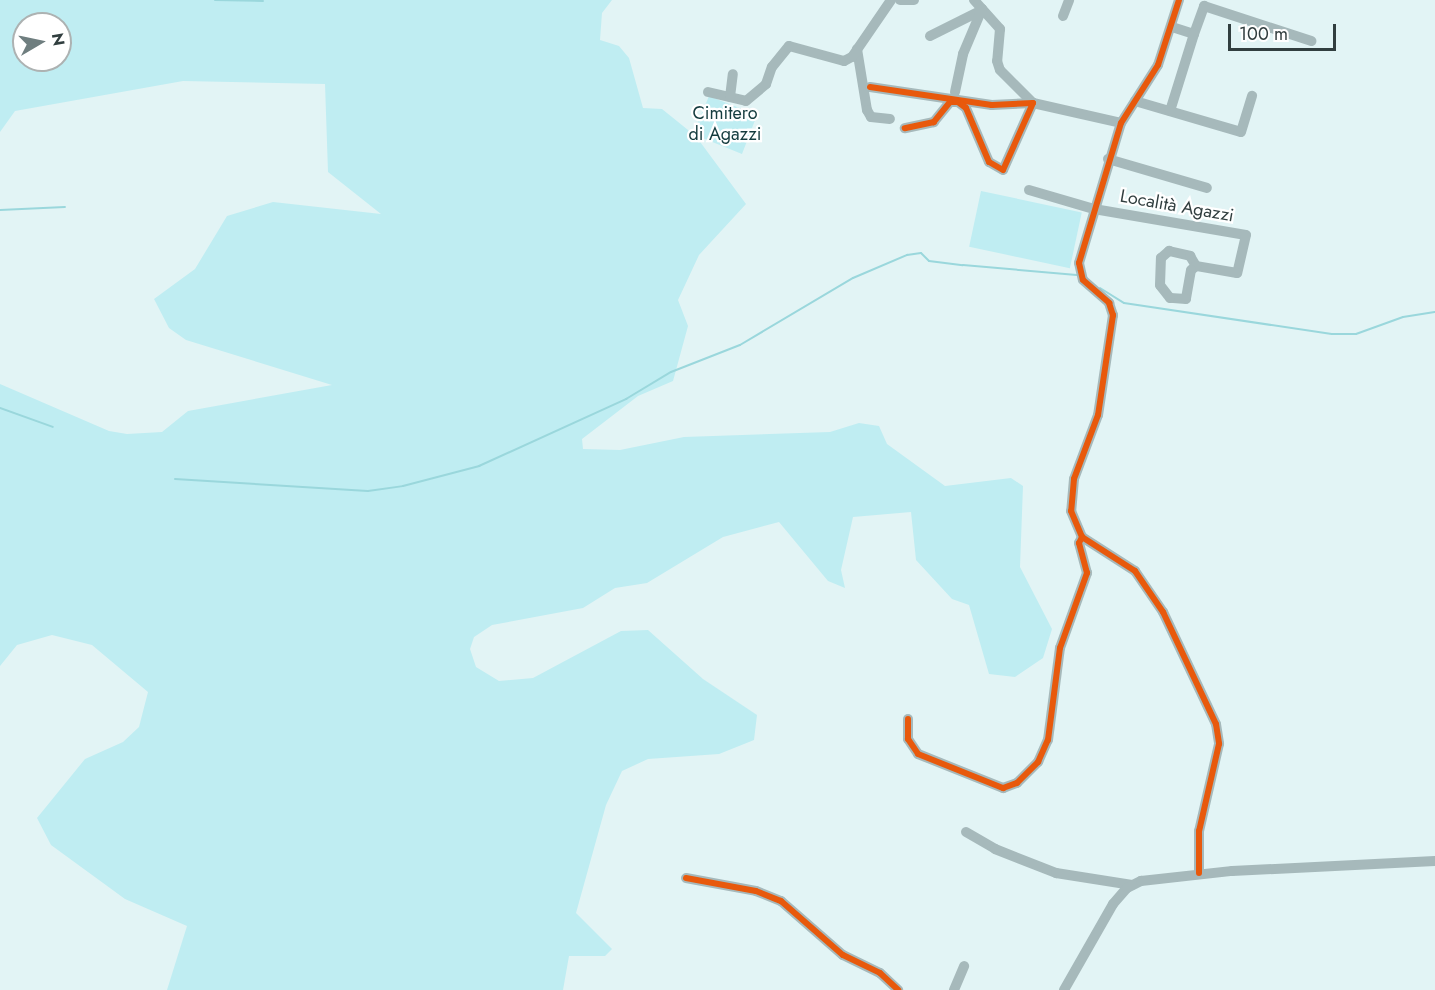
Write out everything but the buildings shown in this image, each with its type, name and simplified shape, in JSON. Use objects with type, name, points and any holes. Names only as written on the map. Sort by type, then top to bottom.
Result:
[{"type":"street","points":[[708,92],[747,101],[766,84],[771,68],[789,46],[844,61],[857,49],[891,0]]},
{"type":"street","points":[[900,0],[914,0]]},
{"type":"street","points":[[974,0],[1000,29],[997,61],[1000,70],[1033,103]]},
{"type":"street","points":[[1063,16],[1069,0]]},
{"type":"street","points":[[1179,0],[1158,65],[1121,123],[1108,159],[1079,263],[1083,279],[1109,303],[1113,315],[1098,415],[1074,479],[1071,511],[1082,537],[1136,571],[1163,612],[1216,724],[1219,744],[1199,831],[1199,873]]},
{"type":"street","points":[[1170,111],[1204,6],[1311,41]]},
{"type":"street","points":[[930,36],[975,16],[982,9]]},
{"type":"street","points":[[953,95],[963,54],[982,9]]},
{"type":"street","points":[[1172,27],[1194,34]]},
{"type":"street","points":[[953,95],[964,37]]},
{"type":"street","points":[[857,49],[867,110],[871,117],[891,119]]},
{"type":"street","points":[[730,97],[733,74]]},
{"type":"street","points":[[870,87],[953,95],[992,105],[1033,103],[1121,123]]},
{"type":"street","points":[[1135,101],[1241,132],[1252,96]]},
{"type":"street","points":[[905,128],[934,122],[950,102],[958,102],[966,108],[989,162],[1003,170],[1033,103]]},
{"type":"street","name":"Località Agazzi","points":[[1108,159],[1207,188]]},
{"type":"street","points":[[1029,190],[1094,209]]},
{"type":"street","name":"Località Agazzi","points":[[1094,209],[1246,235],[1237,273],[1196,266]]},
{"type":"street","points":[[1169,251],[1190,256],[1196,266],[1191,270],[1186,299],[1170,298],[1160,285],[1161,258],[1169,251]]},
{"type":"street","points":[[908,719],[908,739],[918,754],[1003,788],[1017,783],[1038,762],[1048,740],[1060,648],[1087,573],[1079,543],[1082,537]]},
{"type":"street","points":[[966,832],[995,849],[1056,873],[1136,883],[1199,873],[1435,861]]},
{"type":"street","points":[[686,878],[756,891],[781,901],[843,955],[880,973],[898,990]]},
{"type":"street","points":[[1064,990],[1113,904],[1136,883]]},
{"type":"street","points":[[954,990],[964,966]]},
{"type":"green space","name":"Cimitero di Agazzi","points":[[0,0],[612,0],[602,13],[600,40],[619,46],[629,58],[643,108],[662,109],[693,134],[709,96],[757,115],[742,154],[695,135],[746,204],[699,255],[678,300],[688,326],[673,381],[638,396],[582,439],[583,449],[620,450],[684,437],[830,432],[859,423],[879,426],[887,444],[945,486],[1011,478],[1023,486],[1020,567],[1052,629],[1043,658],[1015,677],[989,674],[969,605],[952,599],[916,560],[911,512],[853,517],[841,570],[845,588],[828,581],[779,522],[723,537],[647,583],[615,588],[583,608],[492,625],[474,637],[470,649],[476,667],[499,681],[533,678],[621,631],[648,630],[703,679],[757,715],[754,740],[719,754],[648,759],[622,771],[606,805],[576,913],[612,949],[605,956],[569,956],[563,990],[167,990],[187,926],[125,899],[51,845],[37,818],[85,759],[123,742],[139,727],[148,692],[92,645],[52,635],[17,645],[0,666],[0,384],[109,431],[127,434],[162,432],[188,411],[332,385],[186,340],[169,328],[154,299],[195,269],[227,216],[273,202],[381,214],[328,172],[325,84],[183,81],[15,111],[0,132]]},
{"type":"green space","points":[[981,191],[1082,212],[1070,268],[969,247]]},
{"type":"waterway","points":[[215,0],[263,1]]},
{"type":"waterway","points":[[0,210],[65,207]]},
{"type":"waterway","points":[[175,479],[368,491],[403,486],[479,466],[626,399],[671,372],[740,345],[853,278],[907,255],[921,253],[929,261],[1077,275]]},
{"type":"waterway","points":[[1100,288],[1124,303],[1332,334],[1356,334],[1403,317],[1435,312]]},
{"type":"waterway","points":[[0,408],[53,427]]},
{"type":"cycle path","points":[[1179,0],[1158,65],[1121,123],[1079,263],[1083,280],[1109,303],[1113,315],[1098,415],[1074,479],[1071,511],[1082,537],[1135,571],[1163,612],[1216,724],[1219,744],[1199,831],[1199,873]]},
{"type":"cycle path","points":[[870,87],[992,105],[1033,103],[1003,170],[989,162],[966,108],[958,102],[950,102],[934,122],[905,128]]},
{"type":"cycle path","points":[[908,719],[908,739],[918,754],[1003,788],[1017,783],[1038,762],[1048,740],[1060,648],[1087,573],[1079,543],[1082,537]]},
{"type":"cycle path","points":[[686,878],[756,891],[781,901],[843,955],[880,973],[898,990]]}]
